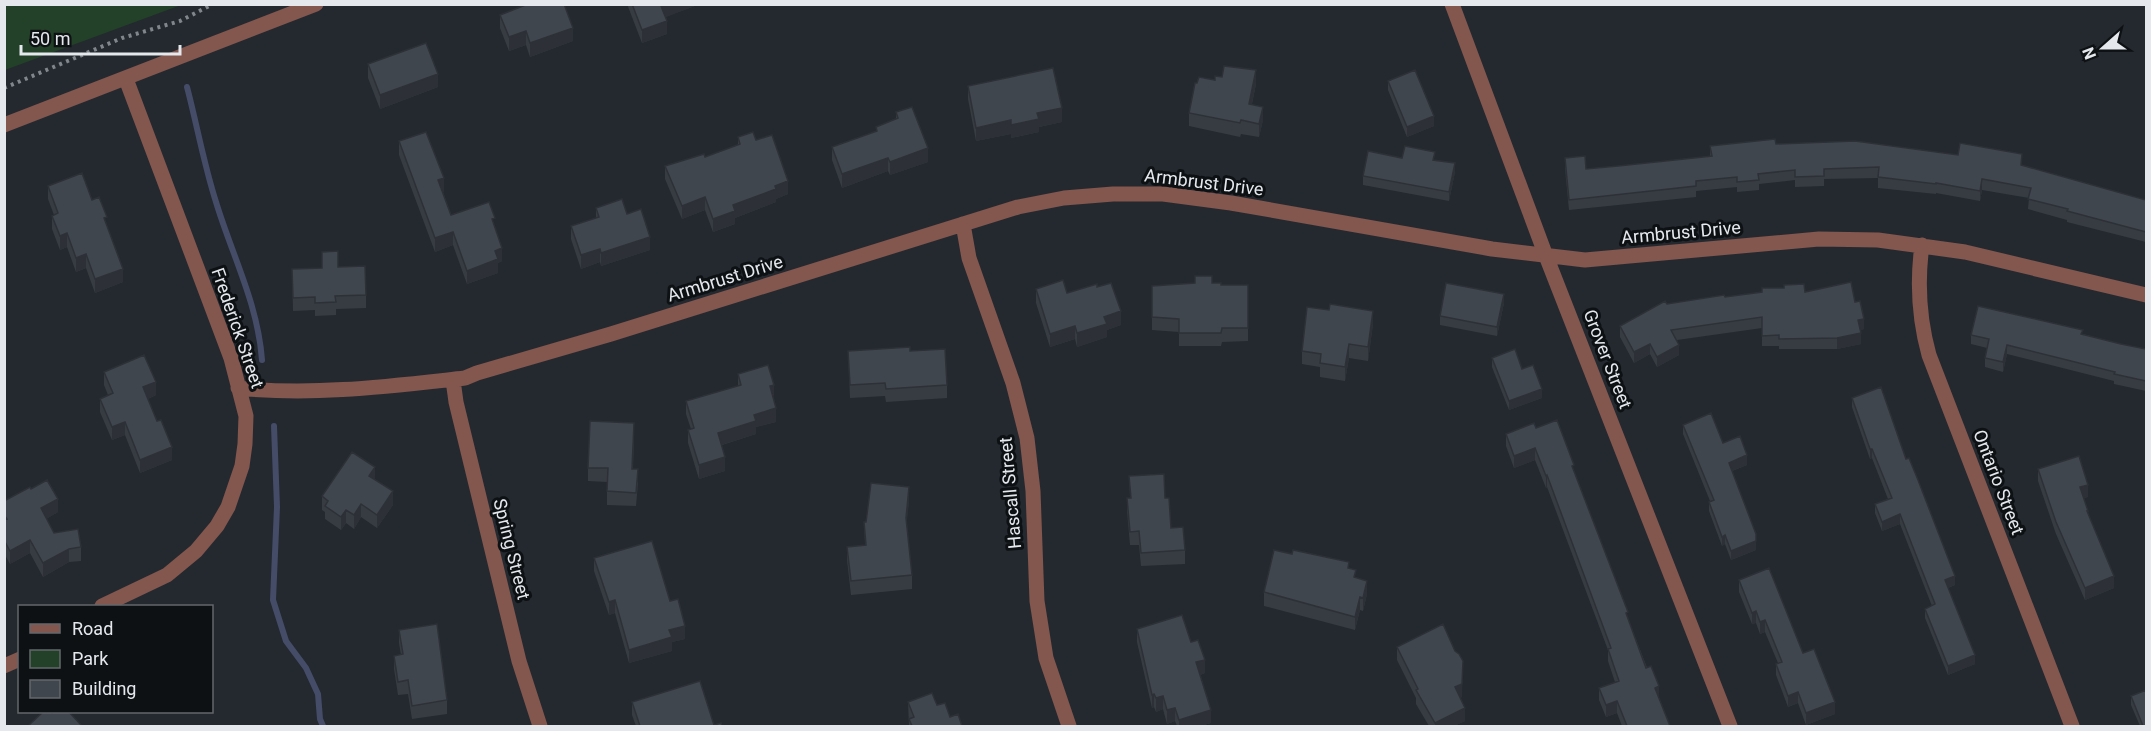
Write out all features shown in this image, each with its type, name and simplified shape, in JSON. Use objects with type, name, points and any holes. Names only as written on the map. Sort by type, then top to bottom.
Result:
[{"type":"street","points":[[4,125],[316,4]]},
{"type":"street","name":"Grover Street","points":[[1452,4],[1546,256],[1730,726]]},
{"type":"street","name":"Frederick Street","points":[[104,605],[167,575],[196,551],[228,507],[236,487],[245,444],[246,416],[231,358],[126,79]]},
{"type":"street","name":"Armbrust Drive","points":[[238,388],[342,390],[465,378],[1018,207],[1064,198],[1113,194],[1163,194],[1231,203],[1492,249],[1585,260],[1819,238],[1878,240],[1965,252],[2146,295]]},
{"type":"street","name":"Hascall Street","points":[[963,224],[969,258],[1013,383],[1027,438],[1033,490],[1039,613],[1046,658],[1069,726]]},
{"type":"street","name":"Ontario Street","points":[[1922,245],[1919,263],[1920,312],[1929,355],[2072,726]]},
{"type":"street","name":"Spring Street","points":[[453,380],[456,402],[516,650],[540,726]]},
{"type":"street","points":[[4,666],[18,660]]},
{"type":"path","points":[[4,88],[122,38],[180,21],[213,4]]},
{"type":"green space","points":[[5,4],[181,4],[181,5],[5,70]]},
{"type":"building","points":[[528,4],[564,4],[573,28],[530,43],[526,31],[509,37],[500,15]]},
{"type":"building","points":[[632,4],[664,4],[661,6],[667,21],[642,30]]},
{"type":"building","points":[[426,43],[438,74],[380,95],[368,64]]},
{"type":"building","points":[[1224,66],[1256,70],[1249,104],[1263,107],[1259,124],[1241,120],[1240,123],[1189,113],[1195,83],[1199,77],[1215,80],[1215,76],[1222,77]]},
{"type":"building","points":[[1053,68],[1062,108],[1037,113],[1039,119],[1011,125],[1011,120],[976,128],[968,86]]},
{"type":"building","points":[[1415,70],[1434,116],[1407,127],[1388,81]]},
{"type":"building","points":[[912,107],[928,148],[890,162],[888,158],[842,174],[832,147],[877,131],[876,127],[898,118],[896,112]]},
{"type":"building","points":[[426,132],[444,178],[438,180],[451,215],[489,202],[502,248],[495,251],[498,259],[467,271],[453,232],[435,238],[399,141]]},
{"type":"building","points":[[753,132],[756,140],[772,135],[788,181],[775,186],[776,189],[733,205],[735,211],[713,219],[705,197],[682,206],[665,166],[704,154],[705,157],[740,144],[738,137]]},
{"type":"building","points":[[1775,139],[1776,144],[1855,141],[1958,155],[1960,143],[2022,154],[2021,165],[2146,200],[2146,232],[2028,199],[2031,188],[1982,179],[1980,191],[1936,183],[1878,177],[1879,167],[1824,169],[1824,176],[1795,177],[1795,170],[1758,174],[1759,180],[1737,182],[1737,177],[1696,181],[1696,186],[1569,200],[1565,158],[1585,156],[1586,169],[1712,156],[1710,146]]},
{"type":"building","points":[[1405,146],[1435,152],[1433,160],[1455,163],[1449,192],[1363,176],[1368,151],[1402,158]]},
{"type":"building","points":[[82,173],[92,200],[99,197],[107,217],[104,218],[123,269],[95,279],[86,254],[76,258],[67,233],[60,236],[52,216],[58,213],[48,186]]},
{"type":"building","points":[[622,199],[627,214],[641,209],[650,237],[601,253],[600,249],[581,255],[571,226],[599,217],[596,208]]},
{"type":"building","points":[[338,251],[338,267],[365,266],[366,295],[335,296],[336,302],[315,303],[315,297],[293,298],[292,269],[322,268],[322,252]]},
{"type":"building","points":[[1195,276],[1212,276],[1212,283],[1221,283],[1221,285],[1248,285],[1248,328],[1222,328],[1221,333],[1179,333],[1179,319],[1152,317],[1152,286],[1195,283]]},
{"type":"building","points":[[1063,280],[1067,293],[1097,284],[1097,287],[1111,283],[1121,311],[1104,317],[1107,324],[1077,333],[1075,326],[1050,334],[1036,289]]},
{"type":"building","points":[[1851,282],[1855,302],[1860,301],[1864,319],[1858,320],[1861,333],[1837,338],[1779,339],[1779,335],[1762,336],[1762,317],[1671,330],[1679,345],[1657,357],[1650,344],[1634,352],[1620,326],[1665,301],[1667,304],[1724,295],[1725,297],[1762,292],[1762,288],[1784,288],[1784,285],[1804,284],[1805,292]]},
{"type":"building","points":[[1446,283],[1504,294],[1497,327],[1440,316]]},
{"type":"building","points":[[1330,304],[1373,311],[1368,347],[1349,344],[1345,367],[1320,363],[1321,354],[1302,351],[1307,307],[1329,310]]},
{"type":"building","points":[[1978,306],[2083,330],[2081,334],[2146,349],[2146,381],[2007,345],[2003,362],[1985,358],[1989,339],[1971,335]]},
{"type":"building","points":[[910,347],[910,351],[945,349],[947,385],[886,389],[885,383],[850,385],[848,351]]},
{"type":"building","points":[[1515,349],[1522,369],[1533,365],[1542,389],[1509,401],[1492,358]]},
{"type":"building","points":[[144,355],[156,382],[143,387],[157,421],[161,420],[172,447],[140,460],[125,422],[112,427],[100,399],[113,393],[104,372]]},
{"type":"building","points":[[768,365],[774,385],[770,386],[776,408],[754,415],[756,421],[718,433],[725,457],[699,465],[688,430],[694,428],[686,401],[741,385],[738,374]]},
{"type":"building","points":[[1881,387],[1906,459],[1909,458],[1955,576],[1945,580],[1975,655],[1948,666],[1925,609],[1935,604],[1900,514],[1882,522],[1875,504],[1892,498],[1872,449],[1870,449],[1852,398]]},
{"type":"building","points":[[1711,413],[1723,443],[1740,436],[1747,455],[1729,463],[1756,534],[1756,541],[1731,551],[1725,535],[1722,537],[1709,502],[1714,500],[1683,425]]},
{"type":"building","points":[[1557,420],[1574,465],[1572,466],[1628,612],[1626,613],[1646,668],[1651,666],[1659,686],[1655,688],[1670,726],[1627,726],[1617,701],[1606,705],[1599,688],[1619,681],[1608,649],[1611,648],[1535,448],[1514,456],[1506,434],[1534,423],[1536,428]]},
{"type":"building","points":[[590,421],[634,423],[632,469],[638,469],[636,493],[607,491],[608,468],[588,468]]},
{"type":"building","points":[[352,452],[375,467],[369,476],[393,491],[377,515],[361,504],[354,515],[346,510],[341,517],[325,506],[328,501],[322,496]]},
{"type":"building","points":[[2079,456],[2088,485],[2080,487],[2087,511],[2114,576],[2085,588],[2056,522],[2038,469]]},
{"type":"building","points":[[1164,474],[1165,498],[1169,498],[1171,528],[1183,527],[1185,550],[1141,553],[1139,531],[1130,532],[1127,498],[1131,498],[1129,476]]},
{"type":"building","points":[[47,480],[58,499],[41,508],[54,533],[78,529],[81,547],[69,549],[43,563],[30,540],[10,551],[4,540],[4,520],[7,519],[4,515],[4,501]]},
{"type":"building","points":[[871,483],[909,487],[906,518],[912,575],[851,581],[847,547],[866,545],[864,522],[866,522]]},
{"type":"building","points":[[652,541],[670,601],[678,599],[685,626],[669,630],[672,637],[629,650],[615,600],[609,602],[594,558]]},
{"type":"building","points":[[1274,550],[1292,554],[1293,550],[1349,562],[1348,568],[1356,570],[1354,577],[1367,581],[1355,617],[1264,592]]},
{"type":"building","points":[[1769,568],[1803,653],[1814,649],[1835,702],[1806,713],[1798,692],[1788,696],[1776,664],[1782,662],[1765,620],[1760,622],[1756,611],[1752,613],[1739,580]]},
{"type":"building","points":[[1182,615],[1191,642],[1198,640],[1205,660],[1196,662],[1211,710],[1179,720],[1175,708],[1167,710],[1163,696],[1156,698],[1154,694],[1152,695],[1137,629]]},
{"type":"building","points":[[437,624],[447,700],[412,706],[408,680],[398,682],[394,656],[403,654],[399,630]]},
{"type":"building","points":[[1443,624],[1455,651],[1463,661],[1462,684],[1455,687],[1465,708],[1435,723],[1416,690],[1418,689],[1397,647]]},
{"type":"building","points":[[700,681],[714,725],[721,723],[722,726],[640,726],[632,702]]},
{"type":"building","points":[[2146,690],[2146,726],[2143,726],[2131,696]]},
{"type":"building","points":[[932,693],[937,705],[945,703],[950,717],[958,714],[962,726],[912,726],[909,719],[914,717],[908,702]]},
{"type":"building","points":[[42,713],[70,713],[82,726],[28,726]]},
{"type":"waterway","points":[[187,87],[222,222],[250,299],[260,339],[262,360]]},
{"type":"waterway","points":[[274,426],[277,507],[273,600],[286,641],[306,668],[318,694],[320,719],[323,726]]}]
